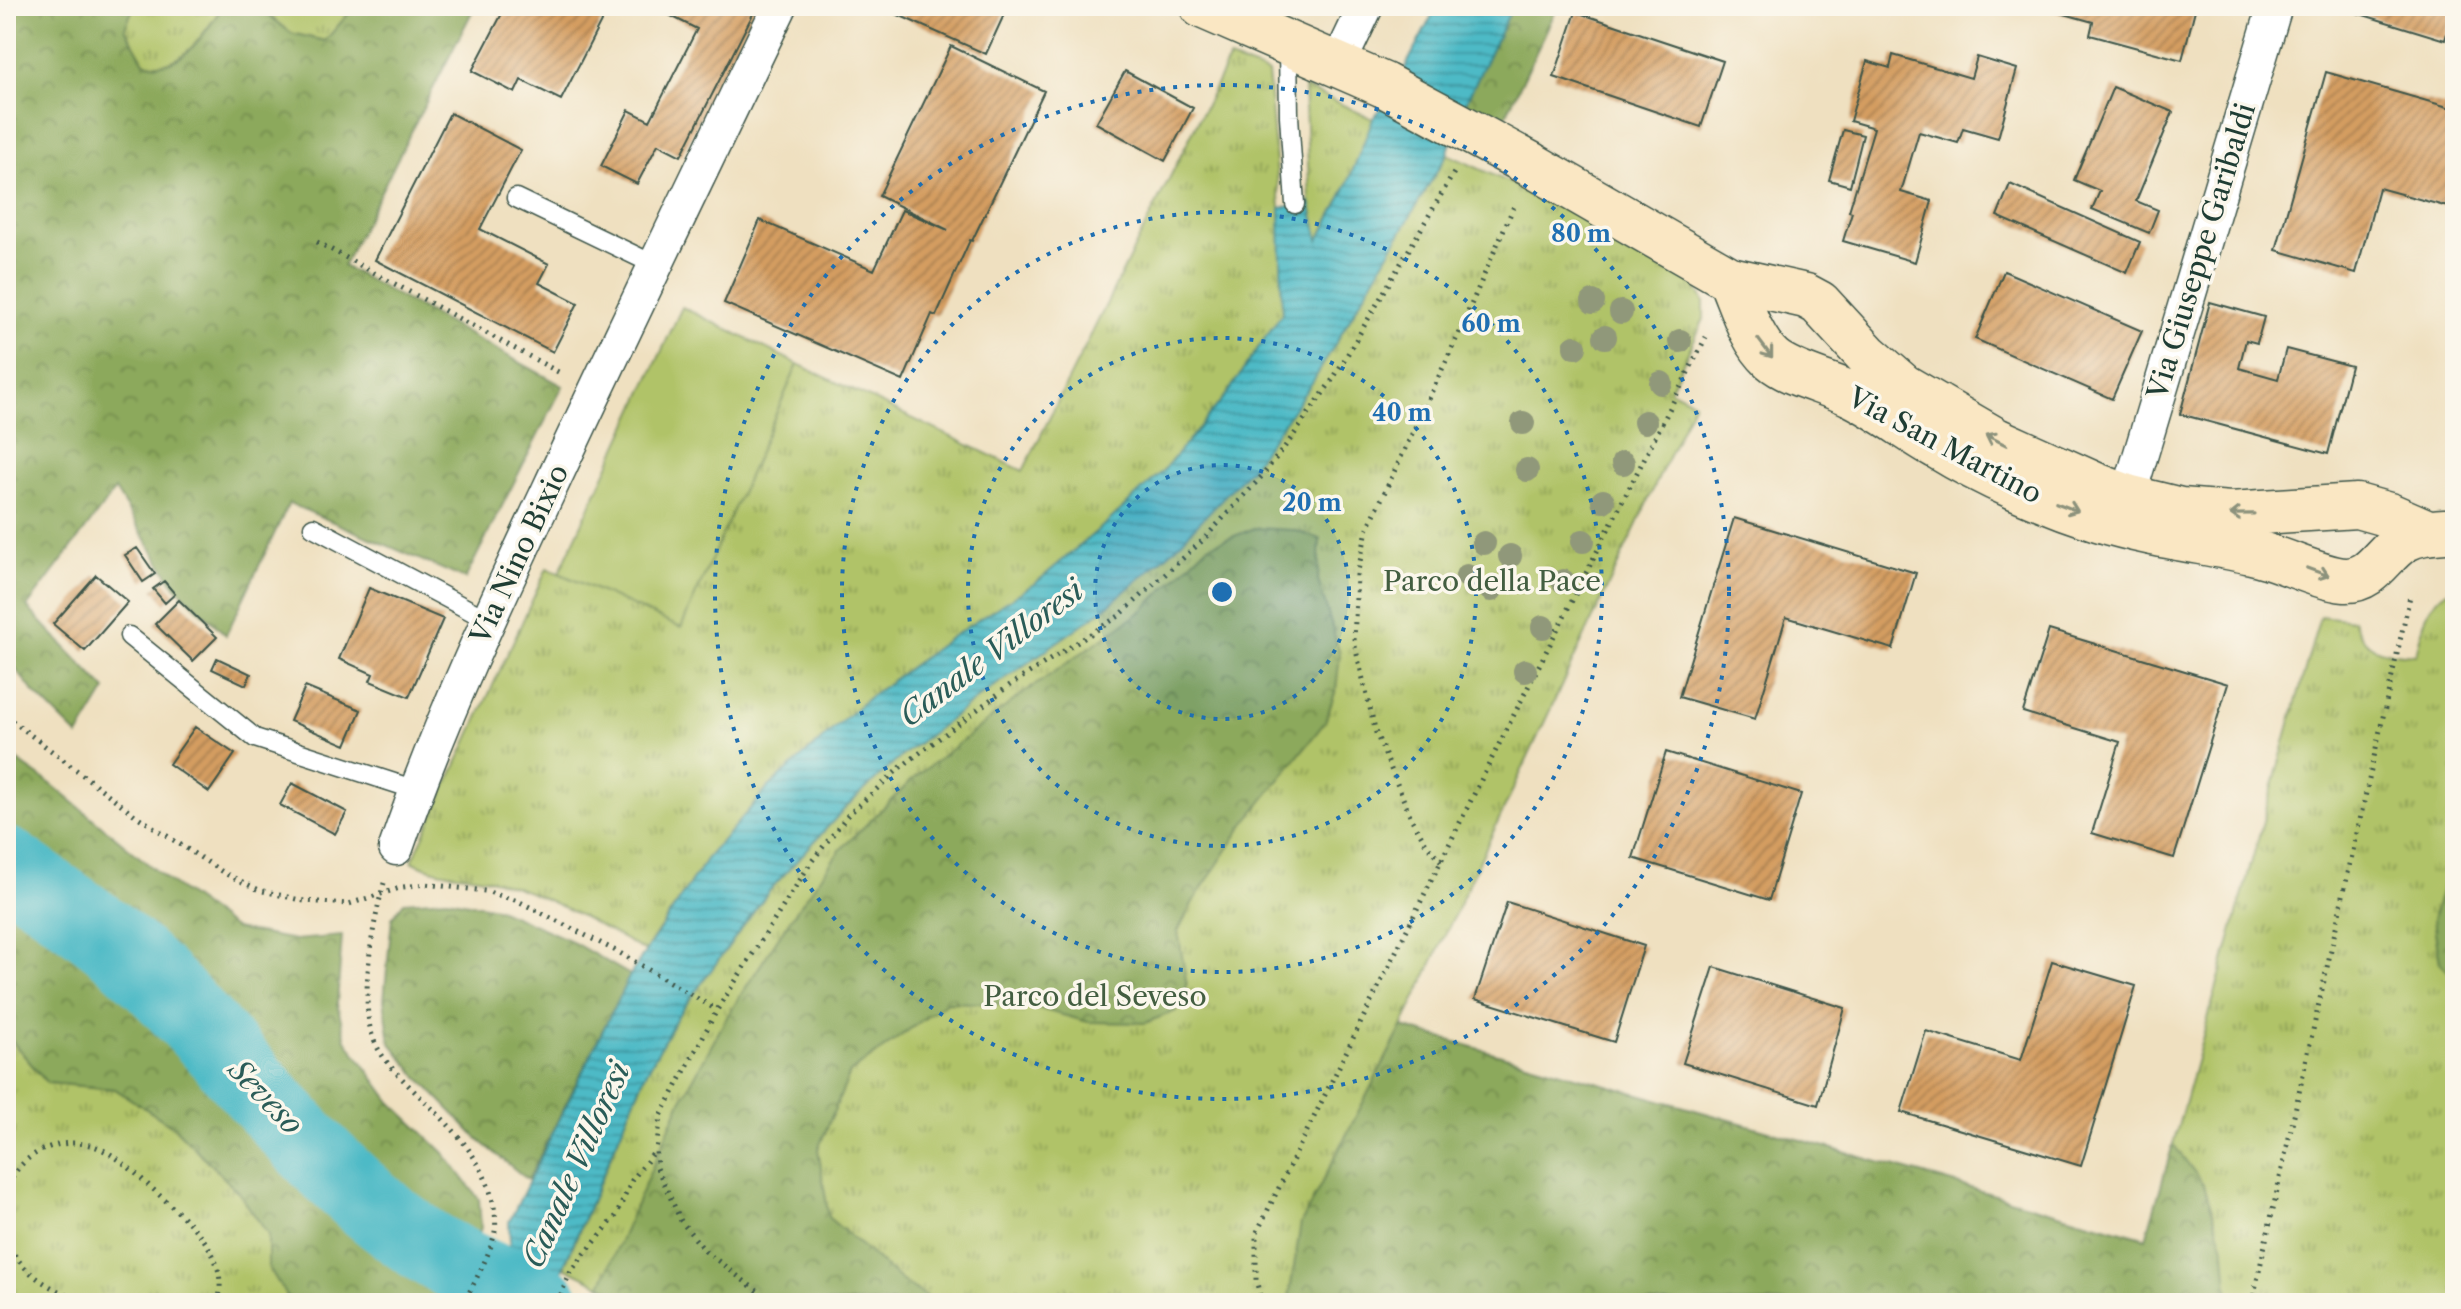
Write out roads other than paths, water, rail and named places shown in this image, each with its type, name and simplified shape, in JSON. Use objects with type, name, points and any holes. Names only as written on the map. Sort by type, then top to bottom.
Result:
[{"type":"street","name":"Via Nino Bixio","points":[[396,848],[416,790],[488,620],[780,6]]},
{"type":"street","name":"Via San Martino","points":[[1202,6],[1384,85],[1460,146],[1532,165],[1730,279],[1806,296],[1819,303],[1884,371],[1941,410],[2008,446],[2128,497],[2181,510],[2230,514],[2357,506],[2441,531]]},
{"type":"street","points":[[1338,65],[1366,6]]},
{"type":"street","name":"Via Giuseppe Garibaldi","points":[[2128,497],[2275,6]]},
{"type":"street","name":"Via San Martino","points":[[1730,279],[1757,339],[1773,359],[1853,395],[1983,471],[2098,519],[2157,535],[2280,558],[2334,578],[2349,580],[2363,576],[2376,567],[2403,540],[2441,531]]},
{"type":"lane","points":[[1288,43],[1295,204]]},
{"type":"lane","points":[[516,198],[655,265]]},
{"type":"lane","points":[[313,527],[488,620]]},
{"type":"lane","points":[[129,636],[255,738],[416,790]]},
{"type":"water","name":"Canale Villoresi","points":[[1437,6],[1513,6],[1463,108],[1447,154],[1314,380],[1251,468],[1175,548],[1104,609],[904,754],[846,807],[769,891],[677,1017],[645,1075],[548,1303],[483,1303],[510,1242],[509,1222],[630,975],[707,858],[769,787],[868,698],[950,638],[1037,582],[1164,470],[1227,394],[1282,313],[1280,208],[1310,202],[1319,240],[1345,190],[1373,119],[1393,91]]},
{"type":"waterway","name":"Seveso","points":[[6,865],[93,926],[142,967],[310,1148],[383,1215],[437,1253],[543,1303]]},
{"type":"park label","name":"Parco della Pace","points":[[1492,581]]},
{"type":"park label","name":"Parco del Seveso","points":[[1095,996]]}]
